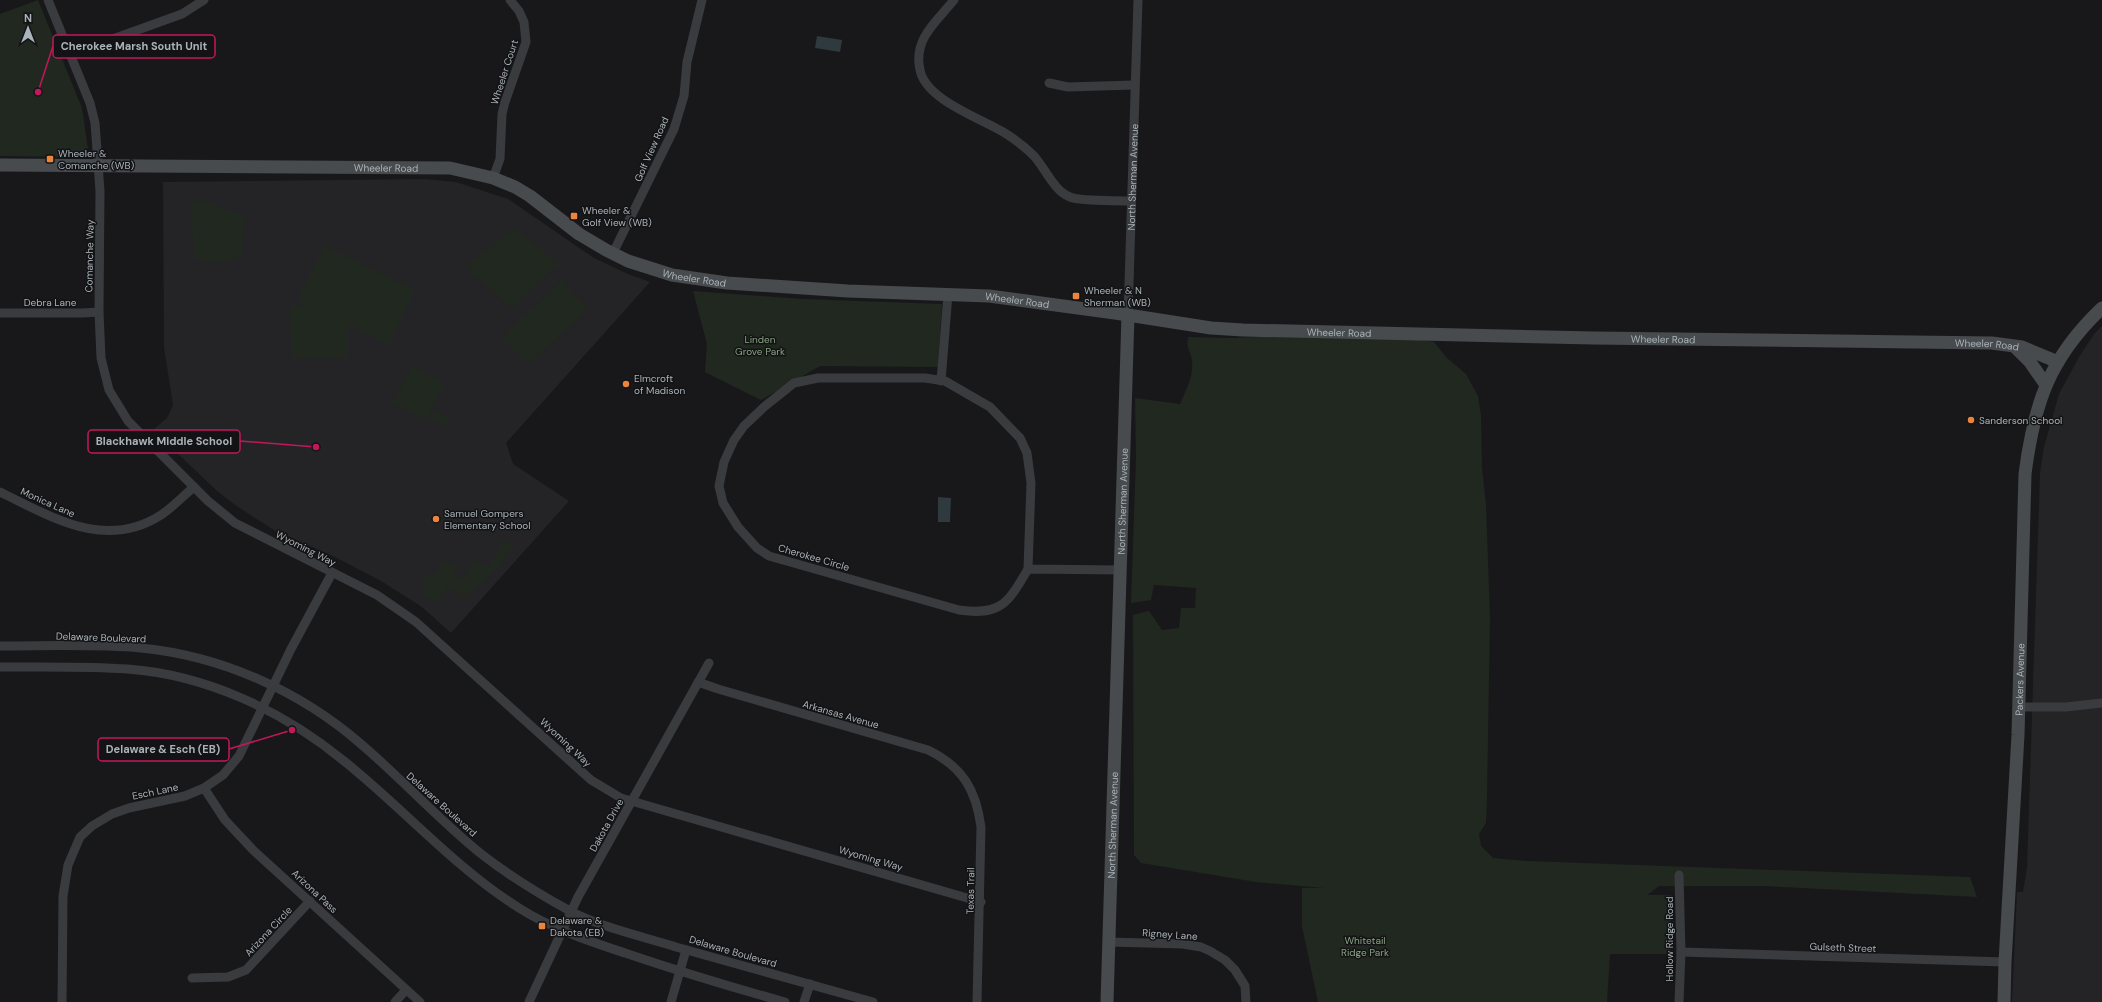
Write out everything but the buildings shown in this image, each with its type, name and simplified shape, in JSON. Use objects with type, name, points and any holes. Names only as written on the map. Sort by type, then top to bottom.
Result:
[{"type":"street","name":"Comanche Way","points":[[48,0],[90,103],[95,123],[100,236],[99,312],[103,370],[109,390],[134,429],[194,487]]},
{"type":"street","points":[[71,54],[182,14],[204,0]]},
{"type":"street","name":"Wheeler Court","points":[[493,178],[500,159],[502,114],[526,42],[524,22],[519,11],[510,0]]},
{"type":"street","name":"Golf View Road","points":[[613,253],[674,129],[684,96],[690,50],[702,0]]},
{"type":"street","points":[[954,0],[920,44],[918,53],[920,71],[927,85],[957,108],[996,128],[1034,156],[1060,190],[1070,198],[1130,201]]},
{"type":"street","name":"North Sherman Avenue","points":[[1107,1002],[1128,315],[1130,201],[1138,0]]},
{"type":"street","points":[[1049,83],[1068,87],[1134,84]]},
{"type":"street","name":"Wheeler Road","points":[[0,165],[450,168],[493,178],[530,196],[579,234],[613,253],[650,269],[702,280],[848,291],[990,296],[1211,328],[1243,330],[1586,337],[1946,341],[2013,346],[2035,352],[2058,362]]},
{"type":"street","points":[[941,380],[948,294]]},
{"type":"street","name":"Packers Avenue","points":[[2004,1002],[2004,962],[2019,706],[2025,474],[2033,422],[2046,384],[2058,362],[2079,333],[2102,308]]},
{"type":"street","name":"Debra Lane","points":[[0,313],[82,314],[99,312]]},
{"type":"street","points":[[2013,346],[2030,362],[2046,384]]},
{"type":"street","name":"Cherokee Circle","points":[[818,378],[925,378],[941,380],[990,407],[1020,438],[1027,453],[1031,483],[1028,569],[1013,594],[995,610],[977,612],[959,610],[769,556],[756,548],[738,527],[723,503],[719,486],[724,462],[734,440],[744,426],[764,407],[794,383],[818,378]]},
{"type":"street","name":"Monica Lane","points":[[0,492],[73,526],[109,531],[130,528],[160,516],[194,487]]},
{"type":"street","name":"Wyoming Way","points":[[194,487],[235,524],[377,595],[416,622],[591,780],[621,798],[981,902]]},
{"type":"street","points":[[1028,569],[1120,570]]},
{"type":"street","name":"Esch Lane","points":[[62,1002],[63,896],[68,865],[80,837],[92,826],[112,814],[129,808],[176,799],[204,788],[223,775],[239,756],[332,573]]},
{"type":"street","name":"Delaware Boulevard","points":[[0,646],[116,647],[166,652],[237,669],[274,686],[335,723],[360,743],[480,853],[525,884],[571,911],[607,925],[686,950],[873,1002]]},
{"type":"street","name":"Dakota Drive","points":[[528,1002],[571,911],[709,663]]},
{"type":"street","points":[[0,667],[97,668],[158,673],[218,689],[263,708],[315,739],[344,761],[444,851],[490,888],[522,910],[562,931],[680,972],[785,1002]]},
{"type":"street","name":"Arkansas Avenue","points":[[698,682],[928,750],[952,764],[968,784]]},
{"type":"street","points":[[2019,706],[2066,706],[2102,703]]},
{"type":"street","name":"Texas Trail","points":[[968,784],[977,802],[981,827],[981,902],[977,1002]]},
{"type":"street","name":"Arizona Pass","points":[[204,788],[225,820],[253,850],[420,1002]]},
{"type":"street","name":"Hollow Ridge Road","points":[[1679,875],[1681,952],[1679,1002]]},
{"type":"street","name":"Arizona Circle","points":[[192,978],[228,977],[246,970],[310,901]]},
{"type":"street","name":"Rigney Lane","points":[[1109,942],[1183,944],[1201,947],[1210,951],[1235,970],[1245,986],[1246,1002]]},
{"type":"street","points":[[671,1002],[686,950]]},
{"type":"street","name":"Gulseth Street","points":[[1681,952],[2004,962]]},
{"type":"street","points":[[804,1002],[810,984]]},
{"type":"street","points":[[395,1002],[406,990]]},
{"type":"shaded area","points":[[817,36],[842,40],[840,52],[815,48]]},
{"type":"shaded area","points":[[424,179],[456,182],[508,199],[594,258],[628,274],[650,282],[506,443],[513,464],[569,501],[451,633],[422,607],[381,581],[335,557],[274,530],[235,505],[216,490],[153,430],[167,418],[173,405],[164,347],[163,182]]},
{"type":"shaded area","points":[[2102,326],[2102,1002],[2012,1002],[2017,892],[2023,892],[2027,868],[2040,473],[2044,447],[2059,394],[2079,357],[2095,333]]},
{"type":"shaded area","points":[[938,497],[951,498],[950,522],[938,522]]},
{"type":"green space","points":[[38,0],[82,108],[88,149],[85,153],[77,157],[0,156],[0,14]]},
{"type":"green space","points":[[200,199],[244,216],[242,256],[225,262],[195,260],[190,207]]},
{"type":"green space","points":[[515,228],[559,264],[511,309],[466,266]]},
{"type":"green space","points":[[325,246],[415,290],[388,344],[348,324],[348,358],[291,358],[290,306],[310,306],[298,300]]},
{"type":"green space","points":[[561,281],[588,309],[529,365],[502,338]]},
{"type":"green space","name":"Linden Grove Park","points":[[693,291],[803,299],[942,304],[938,367],[820,366],[761,400],[705,372],[707,344]]},
{"type":"green space","name":"Whitetail Ridge Park","points":[[1289,336],[1409,338],[1434,342],[1447,358],[1466,374],[1478,396],[1481,415],[1482,468],[1486,505],[1490,617],[1486,823],[1479,834],[1481,846],[1493,858],[1527,861],[1970,877],[1977,897],[1766,886],[1659,886],[1647,895],[1672,895],[1670,954],[1610,954],[1607,1002],[1318,1002],[1302,926],[1302,888],[1324,888],[1256,882],[1141,863],[1134,855],[1133,615],[1149,611],[1162,630],[1179,628],[1181,608],[1195,608],[1196,588],[1154,585],[1151,600],[1131,603],[1136,458],[1135,398],[1180,404],[1189,384],[1192,372],[1192,361],[1188,348],[1188,337],[1229,338]]},
{"type":"green space","points":[[412,366],[445,384],[426,420],[393,403]]},
{"type":"green space","points":[[436,411],[450,418],[447,426],[432,419]]},
{"type":"green space","points":[[504,539],[514,546],[490,575],[465,597],[446,588],[440,601],[425,597],[422,584],[426,576],[433,577],[434,573],[437,573],[441,563],[456,564],[453,574],[464,579],[474,561],[490,567]]},
{"type":"place","name":"Cherokee Marsh South Unit","points":[[38,92]]},
{"type":"place","name":"Wheeler & Comanche (WB)","points":[[50,159]]},
{"type":"place","name":"Wheeler & Golf View (WB)","points":[[574,216]]},
{"type":"place","name":"Wheeler & N Sherman (WB)","points":[[1076,296]]},
{"type":"place","name":"Elmcroft of Madison","points":[[626,384]]},
{"type":"place","name":"Sanderson School","points":[[1971,420]]},
{"type":"place","name":"Blackhawk Middle School","points":[[316,447]]},
{"type":"place","name":"Samuel Gompers Elementary School","points":[[436,519]]},
{"type":"place","name":"Delaware & Esch (EB)","points":[[292,730]]},
{"type":"place","name":"Delaware & Dakota (EB)","points":[[542,926]]}]
